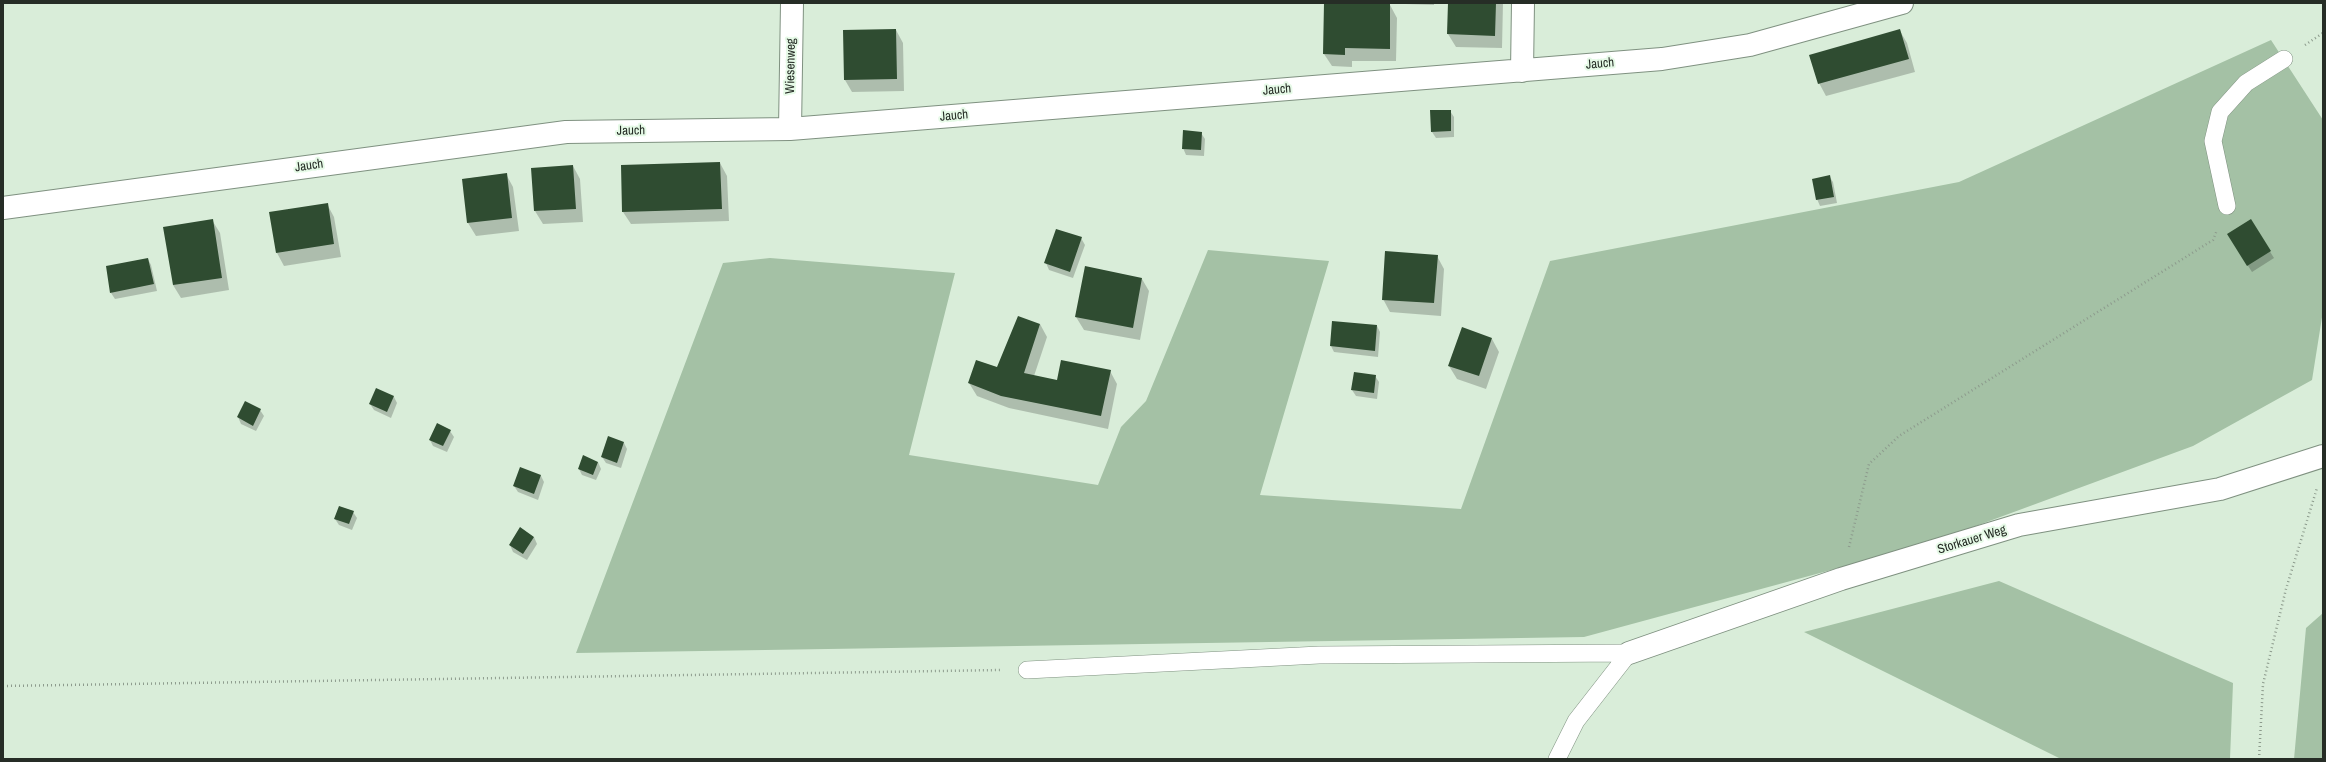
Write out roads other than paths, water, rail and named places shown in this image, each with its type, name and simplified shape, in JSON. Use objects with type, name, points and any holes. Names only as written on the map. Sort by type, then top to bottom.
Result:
[{"type":"street","name":"Wiesenweg","points":[[790,129],[792,3]]},
{"type":"street","points":[[1522,71],[1523,3]]},
{"type":"street","name":"Jauch","points":[[3,208],[566,132],[790,129],[1662,60],[1750,45],[1902,3]]},
{"type":"street","name":"Storkauer Weg","points":[[1629,653],[1841,579],[2019,525],[2220,489],[2323,456]]},
{"type":"lane","points":[[2227,206],[2213,141],[2220,112],[2246,83],[2284,59]]},
{"type":"lane","points":[[1027,670],[1319,655],[1629,653]]},
{"type":"lane","points":[[1557,759],[1576,721],[1629,653]]}]
